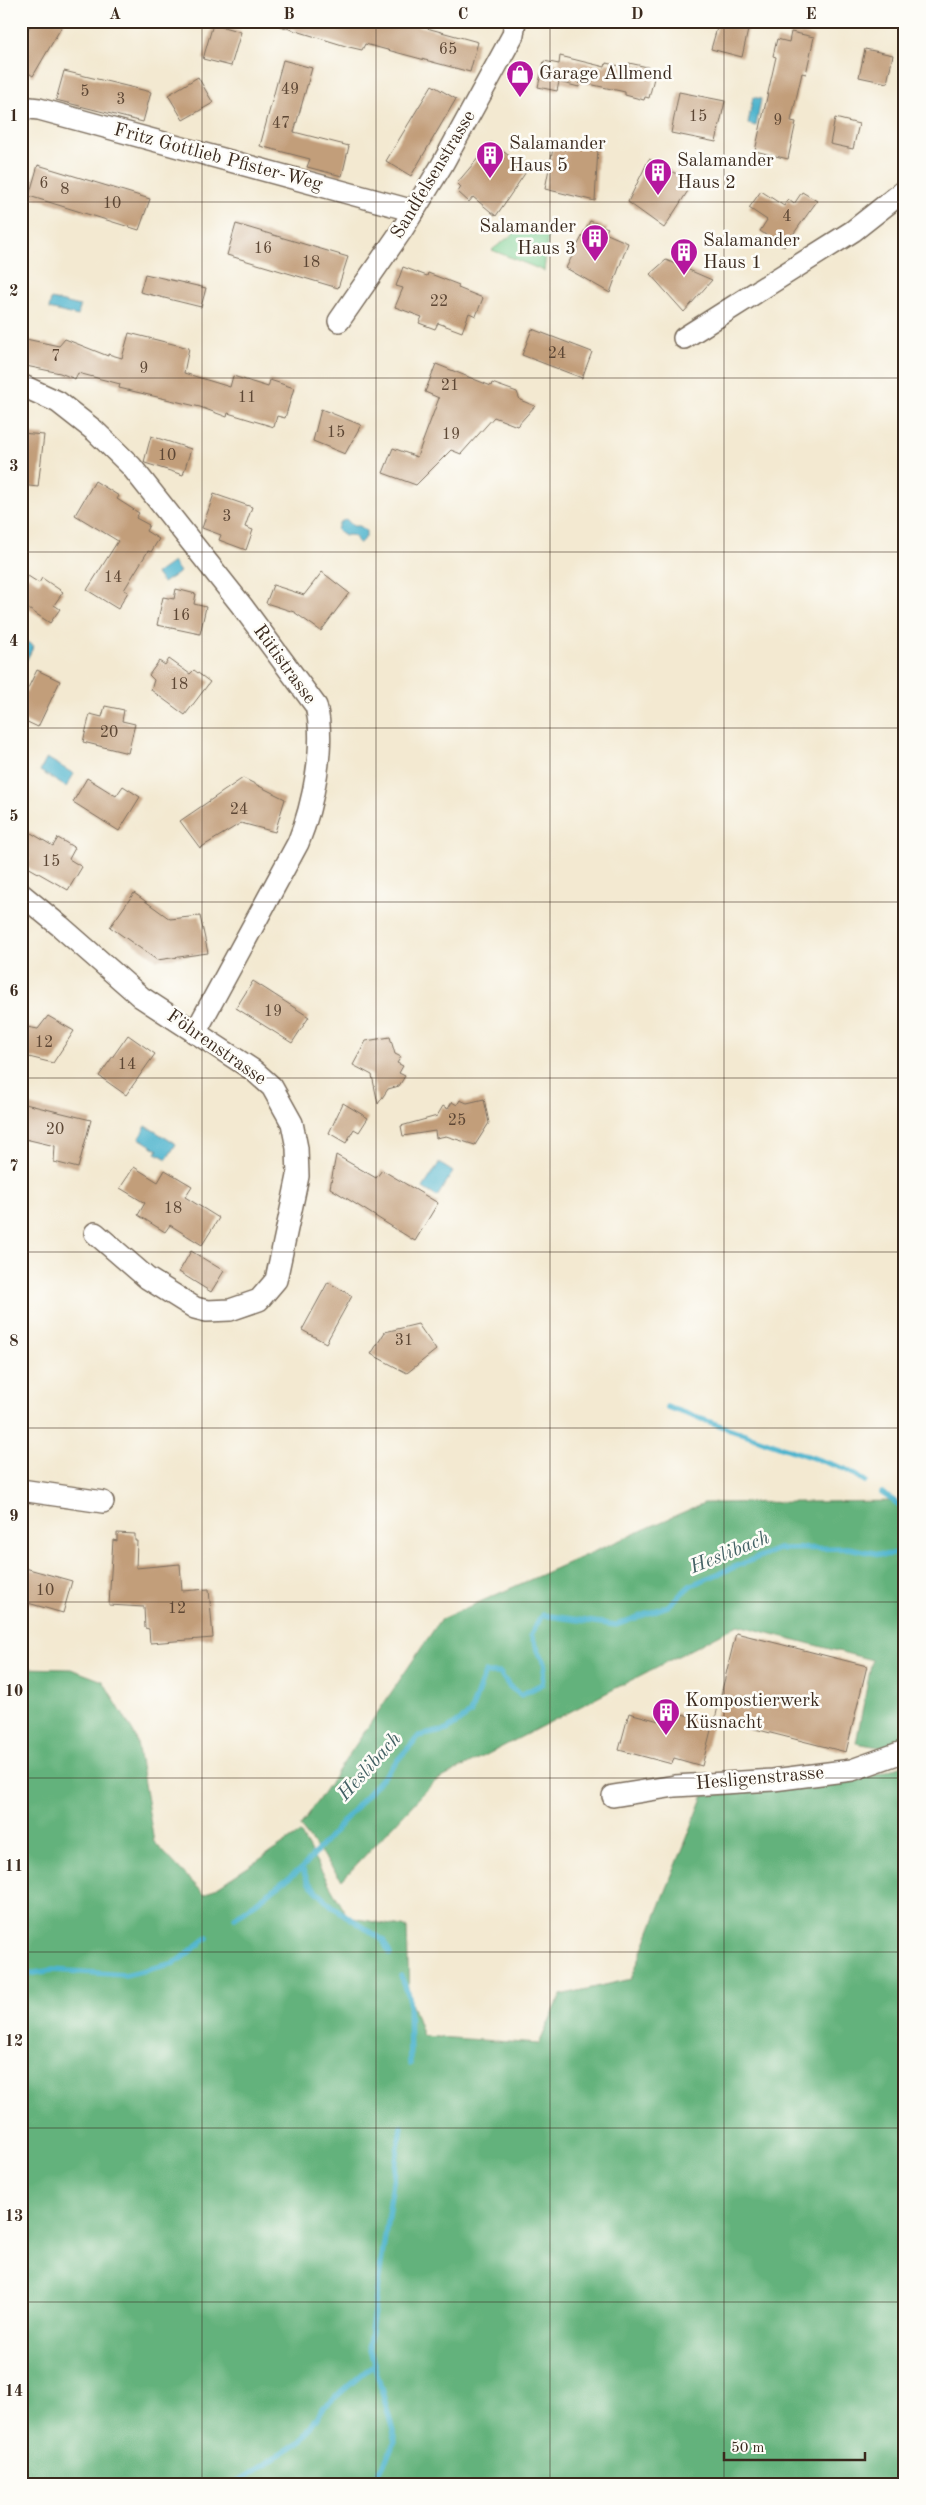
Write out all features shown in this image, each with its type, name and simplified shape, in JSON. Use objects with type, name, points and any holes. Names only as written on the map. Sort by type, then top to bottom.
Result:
[{"type":"street","name":"Sandfelsenstrasse","points":[[339,321],[414,212],[486,87],[513,36],[516,21]]},
{"type":"street","name":"Fritz Gottlieb Pfister-Weg","points":[[21,107],[48,111],[414,212]]},
{"type":"street","points":[[684,338],[853,231],[905,190]]},
{"type":"street","name":"Rütistrasse","points":[[21,385],[58,402],[108,442],[131,466],[242,606],[316,706],[320,720],[314,785],[305,826],[298,843],[195,1033]]},
{"type":"street","name":"Föhrenstrasse","points":[[21,894],[141,997],[252,1070],[272,1087],[292,1124],[297,1148],[298,1176],[276,1280],[259,1300],[230,1310],[206,1311],[185,1303],[147,1278],[95,1232]]},
{"type":"street","points":[[21,1490],[102,1502]]},
{"type":"street","name":"Hesligenstrasse","points":[[613,1796],[675,1786],[773,1780],[852,1770],[905,1751]]},
{"type":"green space","points":[[522,227],[548,235],[544,271],[492,250]]},
{"type":"green space","points":[[905,1501],[905,1737],[890,1749],[856,1743],[872,1660],[738,1625],[434,1782],[342,1880],[300,1827],[441,1619],[704,1503]]},
{"type":"green space","points":[[21,1668],[71,1669],[103,1681],[136,1737],[154,1842],[205,1895],[300,1833],[348,1917],[407,1928],[409,1996],[423,2036],[539,2044],[561,1995],[631,1979],[704,1795],[873,1776],[905,1764],[905,2484],[21,2484]]},
{"type":"water","points":[[753,97],[761,99],[756,126],[748,124]]},
{"type":"water","points":[[51,299],[80,306],[78,316],[49,309]]},
{"type":"water","points":[[346,519],[353,526],[360,526],[366,531],[366,537],[360,543],[353,536],[344,536],[337,530],[339,523]]},
{"type":"water","points":[[173,562],[180,572],[163,583],[156,574]]},
{"type":"water","points":[[25,641],[34,646],[21,670],[21,648]]},
{"type":"water","points":[[47,758],[74,774],[66,787],[40,771]]},
{"type":"water","points":[[146,1126],[176,1144],[167,1159],[156,1153],[158,1150],[139,1138]]},
{"type":"water","points":[[439,1163],[453,1172],[437,1197],[423,1188]]},
{"type":"building","points":[[33,21],[65,21],[33,76],[21,68],[21,41]]},
{"type":"building","points":[[280,21],[373,21],[391,26],[392,21],[401,21],[478,42],[470,72],[365,44],[362,50],[349,47],[280,26]]},
{"type":"building","points":[[719,21],[750,21],[742,57],[711,49]]},
{"type":"building","points":[[213,24],[241,32],[231,66],[203,59]]},
{"type":"building","points":[[791,32],[814,37],[806,74],[802,73],[791,121],[796,122],[788,159],[755,151],[776,57],[773,56],[777,39],[789,42]]},
{"type":"building","points":[[865,49],[893,55],[887,83],[859,77]]},
{"type":"building","points":[[560,56],[605,67],[606,63],[628,68],[629,63],[652,68],[651,74],[655,74],[649,98],[645,97],[644,100],[625,95],[625,92],[580,82],[579,87],[559,82],[557,91],[538,87],[544,61],[559,64]]},
{"type":"building","points":[[283,60],[312,68],[294,132],[349,146],[342,176],[307,167],[310,159],[260,146]]},
{"type":"building","points":[[64,71],[151,92],[143,122],[56,100]]},
{"type":"building","points":[[198,77],[213,103],[183,120],[168,95]]},
{"type":"building","points":[[432,85],[456,99],[411,176],[386,161]]},
{"type":"building","points":[[679,92],[725,101],[716,142],[671,133]]},
{"type":"building","points":[[835,118],[859,124],[853,149],[830,144]]},
{"type":"building","name":"Salamander Haus 5","points":[[491,143],[528,169],[496,216],[473,197],[469,202],[458,192],[461,187],[457,183]]},
{"type":"building","points":[[554,143],[598,148],[595,201],[545,189]]},
{"type":"building","name":"Salamander Haus 2","points":[[649,159],[693,183],[664,228],[628,202]]},
{"type":"building","points":[[38,165],[150,199],[139,230],[29,196]]},
{"type":"building","points":[[761,191],[784,206],[788,199],[794,204],[802,192],[817,201],[784,247],[760,231],[767,220],[749,208]]},
{"type":"building","name":"Salamander Haus 3","points":[[590,221],[608,228],[605,233],[628,243],[610,293],[566,268]]},
{"type":"building","points":[[236,224],[348,257],[338,288],[227,255]]},
{"type":"building","name":"Salamander Haus 1","points":[[666,260],[712,280],[684,312],[650,274]]},
{"type":"building","points":[[403,267],[427,276],[428,273],[459,285],[458,288],[483,298],[476,316],[469,313],[462,332],[438,323],[435,329],[419,323],[422,317],[395,307],[403,288],[396,286]]},
{"type":"building","points":[[145,274],[206,288],[201,307],[140,292]]},
{"type":"building","points":[[532,329],[592,352],[582,378],[522,355]]},
{"type":"building","points":[[129,333],[189,348],[184,373],[230,387],[233,376],[268,387],[270,380],[294,388],[285,418],[277,416],[274,427],[228,413],[227,417],[200,407],[119,388],[120,384],[78,373],[75,379],[60,373],[21,365],[21,338],[59,346],[65,339],[108,356],[108,354],[122,358]]},
{"type":"building","points":[[436,364],[491,386],[492,383],[517,392],[520,400],[535,406],[517,426],[494,417],[461,454],[451,450],[416,485],[383,473],[393,448],[417,457],[439,398],[425,392]]},
{"type":"building","points":[[321,409],[361,425],[345,454],[313,441]]},
{"type":"building","points":[[21,433],[44,435],[38,487],[21,485]]},
{"type":"building","points":[[151,436],[191,449],[183,475],[144,462]]},
{"type":"building","points":[[95,481],[119,496],[117,499],[139,513],[136,518],[149,525],[146,531],[159,539],[151,552],[148,551],[124,590],[128,592],[118,609],[87,590],[118,541],[75,515]]},
{"type":"building","points":[[214,494],[252,507],[245,527],[253,530],[246,550],[219,540],[221,535],[202,528]]},
{"type":"building","points":[[322,572],[349,593],[321,631],[294,612],[266,603],[273,585],[304,595]]},
{"type":"building","points":[[28,576],[39,583],[42,578],[63,592],[54,605],[60,609],[50,623],[21,604],[21,586]]},
{"type":"building","points":[[176,589],[196,594],[194,604],[206,607],[200,634],[157,625],[163,597],[174,599]]},
{"type":"building","points":[[169,659],[190,674],[194,670],[210,682],[185,715],[151,690],[154,680],[149,675],[159,661],[165,665]]},
{"type":"building","points":[[37,670],[60,681],[38,727],[21,719],[21,690],[26,692]]},
{"type":"building","points":[[105,706],[124,710],[122,721],[135,724],[128,753],[83,742],[90,714],[102,717]]},
{"type":"building","points":[[87,778],[116,796],[123,786],[140,797],[119,831],[73,802]]},
{"type":"building","points":[[243,778],[285,799],[275,832],[241,823],[200,848],[180,821]]},
{"type":"building","points":[[21,827],[53,846],[58,838],[75,848],[69,859],[82,867],[68,890],[26,866],[30,859],[21,854]]},
{"type":"building","points":[[134,893],[170,919],[200,916],[208,953],[157,960],[110,927]]},
{"type":"building","points":[[253,981],[309,1017],[292,1043],[236,1008]]},
{"type":"building","points":[[48,1016],[74,1031],[53,1063],[21,1055],[21,1026],[38,1029]]},
{"type":"building","points":[[128,1035],[155,1054],[126,1095],[99,1076]]},
{"type":"building","points":[[390,1037],[395,1054],[401,1057],[397,1063],[403,1066],[399,1073],[405,1076],[399,1086],[388,1089],[378,1104],[372,1075],[353,1065],[366,1041]]},
{"type":"building","points":[[484,1099],[489,1123],[475,1145],[446,1136],[436,1138],[435,1131],[403,1136],[401,1126],[437,1116],[443,1106],[448,1109],[452,1102],[457,1105],[460,1100],[467,1103]]},
{"type":"building","points":[[21,1103],[91,1120],[78,1168],[54,1162],[55,1146],[21,1138]]},
{"type":"building","points":[[343,1103],[368,1118],[359,1132],[354,1129],[346,1143],[329,1133]]},
{"type":"building","points":[[336,1155],[376,1178],[382,1170],[438,1203],[415,1241],[330,1188]]},
{"type":"building","points":[[134,1167],[158,1182],[165,1170],[192,1186],[185,1197],[219,1218],[202,1245],[170,1225],[165,1232],[138,1215],[145,1203],[120,1188]]},
{"type":"building","points":[[191,1251],[224,1271],[211,1292],[179,1272]]},
{"type":"building","points":[[328,1282],[352,1296],[326,1343],[302,1330]]},
{"type":"building","points":[[418,1324],[436,1350],[407,1373],[371,1354],[385,1332]]},
{"type":"building","points":[[117,1533],[135,1534],[135,1541],[137,1541],[136,1568],[180,1564],[182,1591],[209,1589],[213,1638],[150,1643],[149,1629],[145,1628],[144,1607],[109,1605],[113,1540],[117,1541]]},
{"type":"building","points":[[25,1568],[72,1581],[63,1613],[21,1601],[21,1579]]},
{"type":"building","points":[[736,1633],[867,1666],[846,1752],[715,1719]]},
{"type":"building","name":"Kompostierwerk Küsnacht","points":[[666,1710],[713,1722],[702,1766],[674,1758],[672,1764],[619,1750],[629,1713],[663,1722]]},
{"type":"waterway","points":[[667,1407],[845,1469],[865,1481]]},
{"type":"waterway","points":[[882,1493],[904,1508],[905,1512]]},
{"type":"waterway","name":"Heslibach","points":[[235,1918],[302,1868],[419,1736],[447,1730],[470,1714],[485,1673],[500,1673],[509,1686],[521,1695],[542,1684],[545,1665],[531,1635],[542,1615],[616,1625],[668,1606],[691,1585],[778,1549],[848,1548],[885,1555],[905,1552]]},
{"type":"waterway","points":[[302,1868],[308,1882],[333,1907],[383,1940],[390,1954]]},
{"type":"waterway","name":"Heslibach","points":[[21,1983],[28,1974],[53,1970],[125,1975],[175,1963],[207,1938]]},
{"type":"waterway","points":[[401,1976],[409,1996],[410,2064]]},
{"type":"waterway","points":[[373,2484],[396,2441],[369,2346],[401,2127]]},
{"type":"waterway","points":[[235,2484],[302,2440],[324,2407],[374,2364]]},
{"type":"place","name":"Garage Allmend","points":[[520,98]]},
{"type":"place","name":"Salamander Haus 5","points":[[490,179]]},
{"type":"place","name":"Salamander Haus 2","points":[[658,196]]},
{"type":"place","name":"Salamander Haus 3","points":[[595,262]]},
{"type":"place","name":"Salamander Haus 1","points":[[684,276]]},
{"type":"place","name":"Kompostierwerk Küsnacht","points":[[666,1736]]}]
